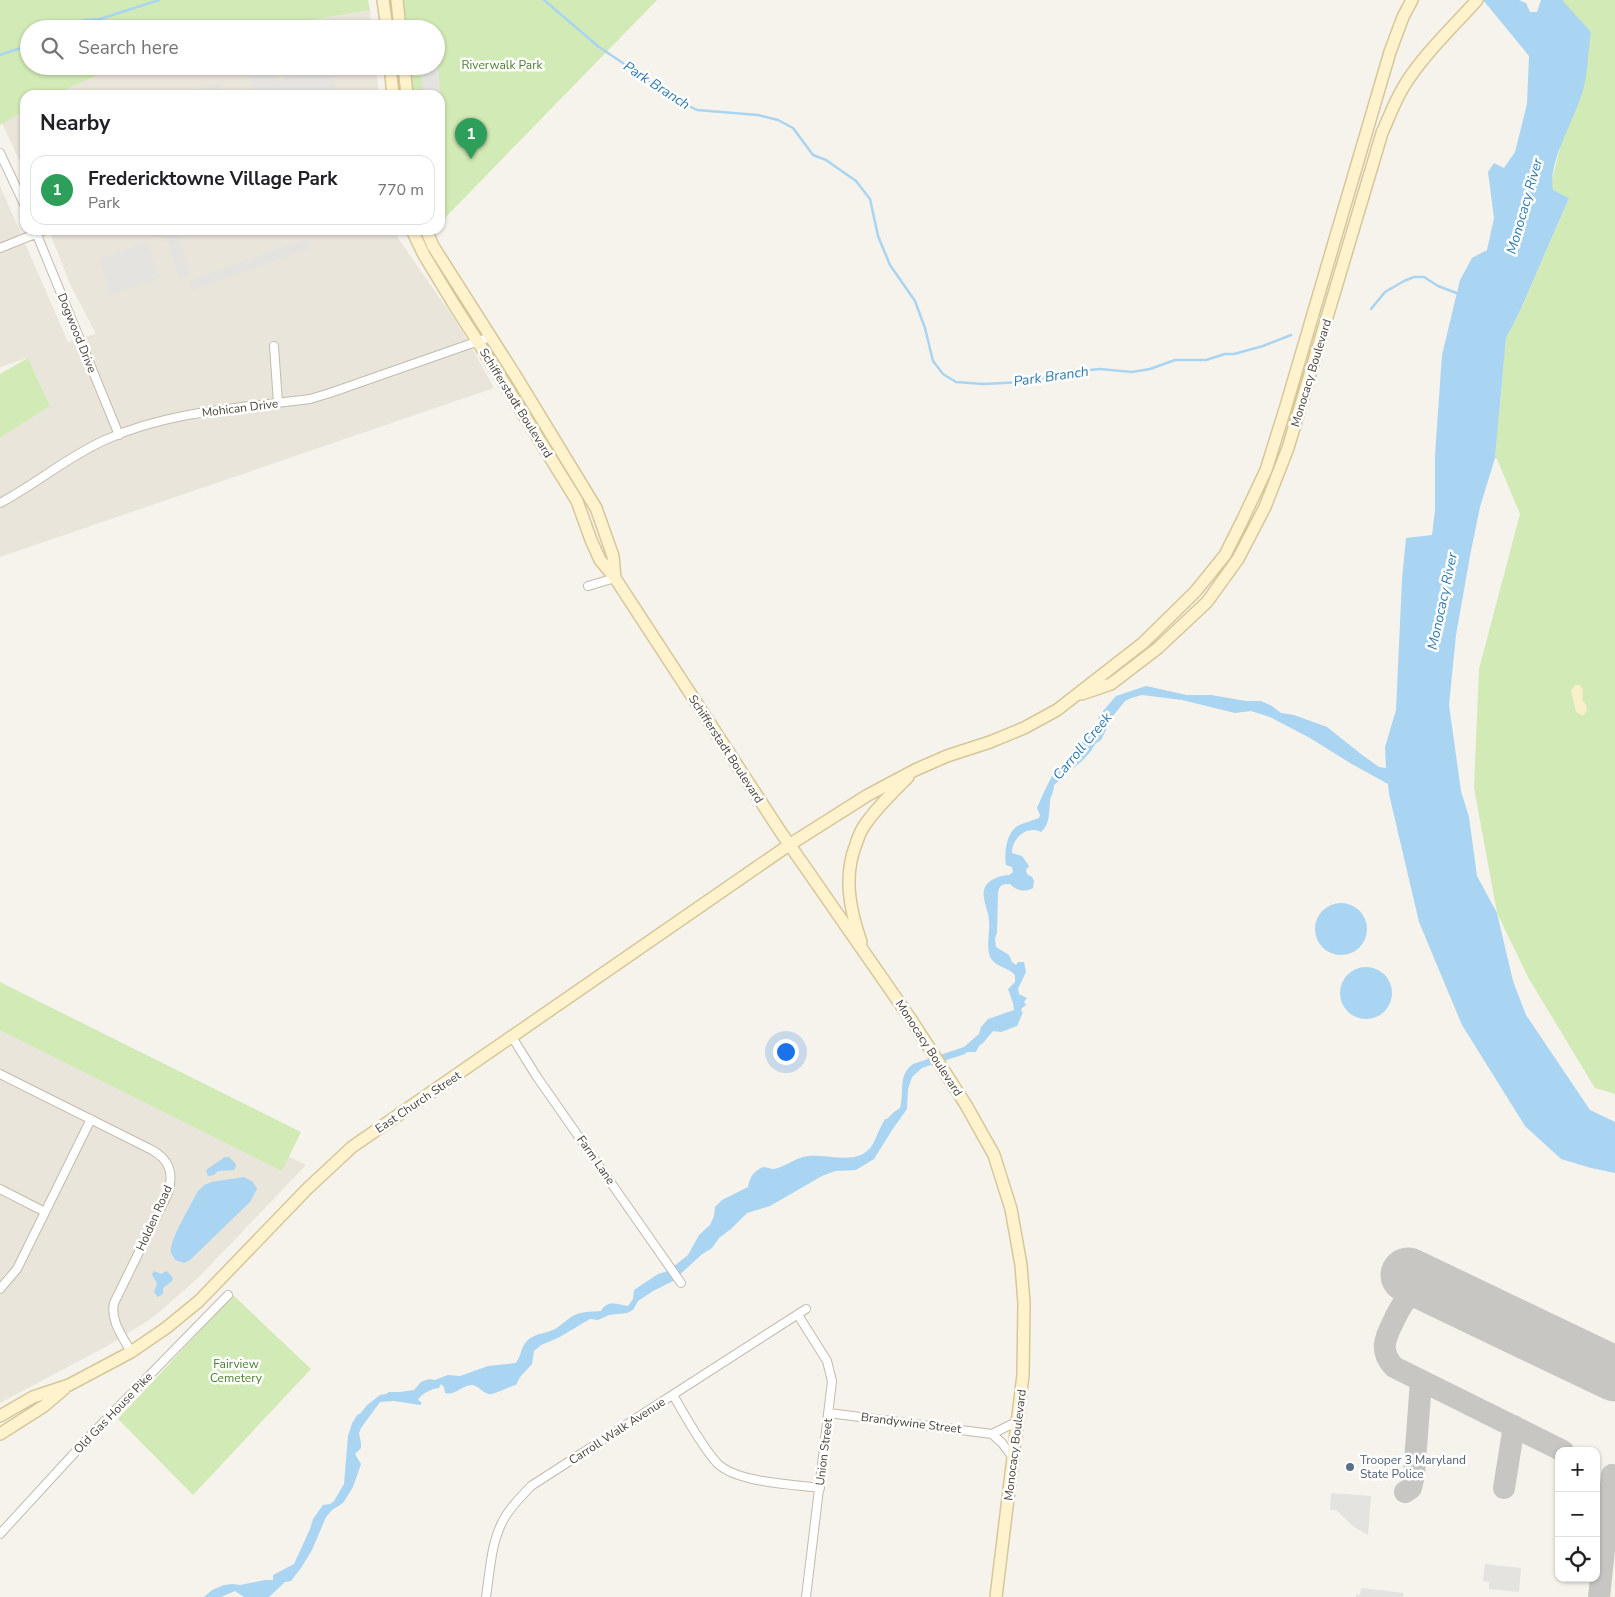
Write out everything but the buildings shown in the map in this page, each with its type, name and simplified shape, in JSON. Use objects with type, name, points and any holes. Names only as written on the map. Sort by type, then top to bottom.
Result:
[{"type":"main road","points":[[383,0],[386,20]]},
{"type":"main road","points":[[397,0],[399,20]]},
{"type":"main road","name":"Monocacy Boulevard","points":[[996,1597],[1023,1375],[1024,1303],[1021,1265],[1010,1209],[994,1155],[966,1105],[912,1021],[789,845],[868,795],[915,770],[947,756],[990,742],[1024,728],[1057,710],[1143,643],[1195,592],[1224,555],[1266,470],[1387,62],[1403,17],[1412,0]]},
{"type":"main road","name":"Monocacy Boulevard","points":[[1078,695],[1111,684],[1158,648],[1207,602],[1238,559],[1265,507],[1288,448],[1382,133],[1392,108],[1404,86],[1421,63],[1477,0]]},
{"type":"main road","points":[[391,75],[392,90]]},
{"type":"main road","points":[[405,75],[406,90]]},
{"type":"main road","name":"Schifferstadt Boulevard","points":[[414,235],[424,255],[576,501],[600,560],[615,578],[789,845]]},
{"type":"main road","name":"Schifferstadt Boulevard","points":[[428,235],[433,246],[596,508],[613,556],[615,578]]},
{"type":"main road","points":[[865,954],[848,889],[848,873],[852,854],[862,828],[885,800],[915,770]]},
{"type":"main road","name":"East Church Street","points":[[0,1416],[33,1397],[69,1385],[131,1352],[158,1334],[199,1301],[307,1189],[352,1147],[789,845]]},
{"type":"main road","name":"East Church Street","points":[[0,1434],[44,1406],[69,1385]]},
{"type":"street","points":[[0,153],[20,195]]},
{"type":"street","points":[[0,248],[29,235]]},
{"type":"street","name":"Dogwood Drive","points":[[37,235],[119,435]]},
{"type":"street","name":"Mohican Drive","points":[[0,503],[64,462],[93,446],[119,435],[183,416],[310,399],[478,342],[490,336]]},
{"type":"street","points":[[274,346],[278,404]]},
{"type":"street","points":[[588,586],[615,578]]},
{"type":"street","name":"Farm Lane","points":[[512,1036],[538,1077],[681,1283]]},
{"type":"street","name":"Holden Road","points":[[0,1074],[158,1153],[168,1166],[172,1175],[168,1193],[112,1310],[131,1352]]},
{"type":"street","points":[[0,1289],[17,1269],[91,1119]]},
{"type":"street","points":[[0,1189],[45,1212]]},
{"type":"street","name":"Old Gas House Pike","points":[[0,1534],[90,1436],[228,1295]]},
{"type":"street","name":"Carroll Walk Avenue","points":[[486,1597],[490,1563],[504,1518],[530,1486],[806,1309]]},
{"type":"street","name":"Union Street","points":[[798,1315],[827,1361],[832,1382],[806,1597]]},
{"type":"street","points":[[673,1395],[705,1447],[718,1464],[731,1473],[752,1479],[820,1488]]},
{"type":"street","name":"Brandywine Street","points":[[829,1413],[992,1434]]},
{"type":"street","points":[[1013,1458],[1002,1443],[992,1434],[1018,1421]]},
{"type":"shaded area","points":[[370,10],[371,20],[312,20]]},
{"type":"shaded area","points":[[97,75],[377,75],[378,90],[65,90]]},
{"type":"shaded area","points":[[250,75],[275,75],[277,81],[294,75],[334,76],[335,90],[255,90]]},
{"type":"shaded area","points":[[421,75],[439,75],[440,90],[422,90]]},
{"type":"shaded area","points":[[219,82],[221,90],[197,90]]},
{"type":"shaded area","points":[[20,113],[20,162],[2,123]]},
{"type":"shaded area","points":[[0,186],[68,342],[96,334],[69,282],[51,235],[398,235],[455,320],[494,388],[0,557],[0,438],[50,406],[28,358],[0,367]]},
{"type":"shaded area","points":[[165,235],[178,235],[191,275],[179,279]]},
{"type":"shaded area","points":[[307,240],[310,249],[192,290],[189,281],[282,247]]},
{"type":"shaded area","points":[[147,242],[160,278],[111,295],[99,259]]},
{"type":"shaded area","points":[[0,1015],[306,1165],[198,1278],[149,1320],[109,1345],[0,1403]]},
{"type":"shaded area","points":[[1331,1493],[1371,1496],[1368,1535],[1354,1527],[1336,1510],[1330,1510]]},
{"type":"shaded area","points":[[1485,1564],[1521,1568],[1519,1592],[1489,1589],[1489,1582],[1483,1581]]},
{"type":"shaded area","points":[[1361,1588],[1404,1593],[1403,1597],[1356,1597],[1356,1594],[1360,1595]]},
{"type":"green space","points":[[0,0],[368,0],[370,10],[312,20],[20,20],[20,75],[97,75],[65,90],[20,90],[20,113],[0,125]]},
{"type":"green space","name":"Riverwalk Park","points":[[388,0],[657,0],[445,218],[445,90],[401,90],[399,75],[445,75],[445,20],[391,20]]},
{"type":"green space","points":[[1562,0],[1615,0],[1615,1094],[1595,1088],[1529,979],[1497,913],[1474,788],[1479,669],[1520,514],[1495,458],[1506,338],[1519,313],[1569,198],[1553,190],[1551,183],[1560,149]]},
{"type":"green space","points":[[28,358],[50,406],[0,438],[0,374]]},
{"type":"green space","points":[[0,982],[301,1132],[282,1171],[0,1030]]},
{"type":"green space","name":"Fairview Cemetery","points":[[233,1295],[311,1369],[193,1495],[118,1419]]},
{"type":"sand","points":[[1575,685],[1580,685],[1583,690],[1582,700],[1586,705],[1587,711],[1583,716],[1576,712],[1571,690]]},
{"type":"water","points":[[1483,0],[1519,0],[1526,3],[1530,12],[1537,12],[1541,0],[1562,0],[1591,32],[1583,90],[1558,154],[1552,179],[1553,190],[1569,198],[1519,313],[1506,338],[1495,458],[1480,507],[1470,556],[1456,635],[1449,705],[1461,791],[1469,817],[1477,876],[1497,913],[1513,981],[1526,1015],[1590,1110],[1615,1122],[1615,1173],[1561,1159],[1525,1126],[1462,1025],[1419,922],[1388,784],[1270,717],[1251,711],[1235,713],[1182,700],[1142,695],[1131,698],[1125,701],[1113,716],[1101,740],[1095,744],[1083,760],[1054,785],[1044,829],[1041,832],[1031,830],[1017,838],[1012,853],[1022,856],[1029,866],[1026,870],[1027,874],[1034,881],[1033,888],[1030,890],[1020,890],[1010,884],[1005,884],[999,888],[996,947],[1009,955],[1012,962],[1016,965],[1018,962],[1024,962],[1026,972],[1018,989],[1019,994],[1027,998],[1024,1002],[1026,1005],[1022,1008],[1021,1011],[1023,1012],[1017,1026],[1001,1032],[993,1031],[976,1052],[967,1052],[922,1068],[912,1077],[908,1089],[907,1109],[874,1159],[856,1170],[835,1171],[822,1176],[770,1206],[747,1213],[719,1238],[712,1248],[701,1255],[673,1281],[638,1301],[633,1310],[627,1313],[609,1315],[598,1320],[590,1319],[558,1338],[541,1345],[534,1351],[532,1364],[520,1377],[516,1385],[491,1394],[471,1385],[449,1394],[445,1393],[444,1387],[441,1384],[439,1388],[430,1390],[422,1395],[418,1400],[422,1403],[420,1405],[394,1401],[380,1402],[359,1433],[361,1448],[355,1454],[361,1464],[353,1487],[343,1503],[332,1510],[326,1517],[312,1550],[291,1581],[285,1582],[269,1597],[244,1597],[235,1591],[221,1597],[204,1597],[212,1590],[224,1585],[240,1585],[273,1580],[273,1575],[294,1564],[313,1519],[323,1505],[334,1501],[344,1484],[348,1436],[352,1423],[367,1405],[380,1395],[389,1392],[414,1390],[421,1382],[429,1379],[435,1380],[448,1375],[460,1376],[488,1366],[516,1363],[524,1344],[529,1339],[555,1329],[574,1315],[583,1312],[601,1311],[610,1304],[628,1306],[633,1299],[634,1290],[658,1274],[668,1271],[688,1255],[699,1235],[710,1225],[715,1207],[722,1200],[748,1187],[752,1175],[757,1171],[763,1167],[778,1168],[803,1157],[850,1158],[859,1156],[867,1151],[873,1144],[885,1119],[900,1108],[903,1079],[913,1064],[964,1047],[979,1034],[981,1027],[988,1019],[1014,1010],[1008,989],[1015,982],[1015,975],[995,963],[989,953],[989,918],[984,898],[985,888],[995,878],[1009,875],[1013,872],[1012,867],[1006,865],[1005,861],[1006,845],[1010,835],[1016,827],[1039,818],[1040,815],[1037,808],[1052,776],[1079,743],[1086,741],[1097,726],[1099,716],[1116,696],[1146,686],[1187,695],[1211,695],[1246,701],[1261,701],[1281,713],[1294,715],[1327,727],[1379,767],[1386,768],[1385,747],[1396,710],[1402,579],[1406,538],[1432,535],[1435,510],[1435,455],[1442,355],[1460,280],[1472,258],[1487,250],[1494,218],[1488,172],[1494,163],[1504,168],[1515,152],[1527,104],[1529,56]]},
{"type":"water","points":[[1336,903],[1346,903],[1360,910],[1367,924],[1367,934],[1360,948],[1346,955],[1336,955],[1326,951],[1319,944],[1315,934],[1315,924],[1319,914],[1326,907]]},
{"type":"water","points":[[1361,967],[1371,967],[1381,971],[1388,978],[1392,993],[1388,1008],[1381,1015],[1371,1019],[1361,1019],[1351,1015],[1344,1008],[1340,998],[1340,988],[1344,978],[1351,971]]},
{"type":"water","points":[[225,1157],[229,1157],[235,1163],[234,1170],[218,1171],[214,1175],[208,1176],[206,1170]]},
{"type":"water","points":[[244,1177],[253,1182],[257,1189],[250,1202],[190,1260],[184,1263],[175,1260],[171,1253],[173,1240],[198,1191],[204,1185],[212,1182]]},
{"type":"water","points":[[154,1271],[161,1274],[167,1271],[173,1278],[163,1288],[163,1294],[158,1297],[154,1292],[157,1283],[152,1275]]},
{"type":"waterway","name":"Park Branch","points":[[85,20],[100,19],[159,0]]},
{"type":"waterway","name":"Park Branch","points":[[544,0],[599,47],[681,102],[697,110],[758,115],[778,120],[793,128],[813,155],[826,160],[856,181],[870,199],[878,236],[890,265],[915,301],[925,328],[933,361],[943,374],[956,382],[983,384],[1026,382],[1069,372],[1100,369],[1132,372],[1150,369],[1175,360],[1206,360],[1225,354],[1234,354],[1263,346],[1291,335]]},
{"type":"waterway","name":"Park Branch","points":[[0,55],[20,48]]},
{"type":"waterway","name":"Park Branch","points":[[1371,309],[1385,292],[1414,277],[1424,277],[1438,286],[1459,294]]},
{"type":"taxiway","points":[[1436,1288],[1413,1295],[1402,1305],[1385,1342],[1386,1354],[1394,1367],[1555,1447]]},
{"type":"taxiway","points":[[1405,1492],[1411,1488],[1414,1475],[1421,1381]]},
{"type":"taxiway","points":[[1504,1488],[1514,1426]]},
{"type":"taxiway","points":[[1599,1597],[1612,1475]]},
{"type":"runway","points":[[1408,1275],[1615,1374]]},
{"type":"place","name":"Fredericktowne Village Park","points":[[471,159]]},
{"type":"place","name":"Trooper 3 Maryland State Police","points":[[1350,1467]]},
{"type":"water label","name":"Monocacy River","points":[[1524,206]]},
{"type":"water label","name":"Monocacy River","points":[[1442,601]]},
{"type":"water label","name":"Carroll Creek","points":[[1082,746]]}]
